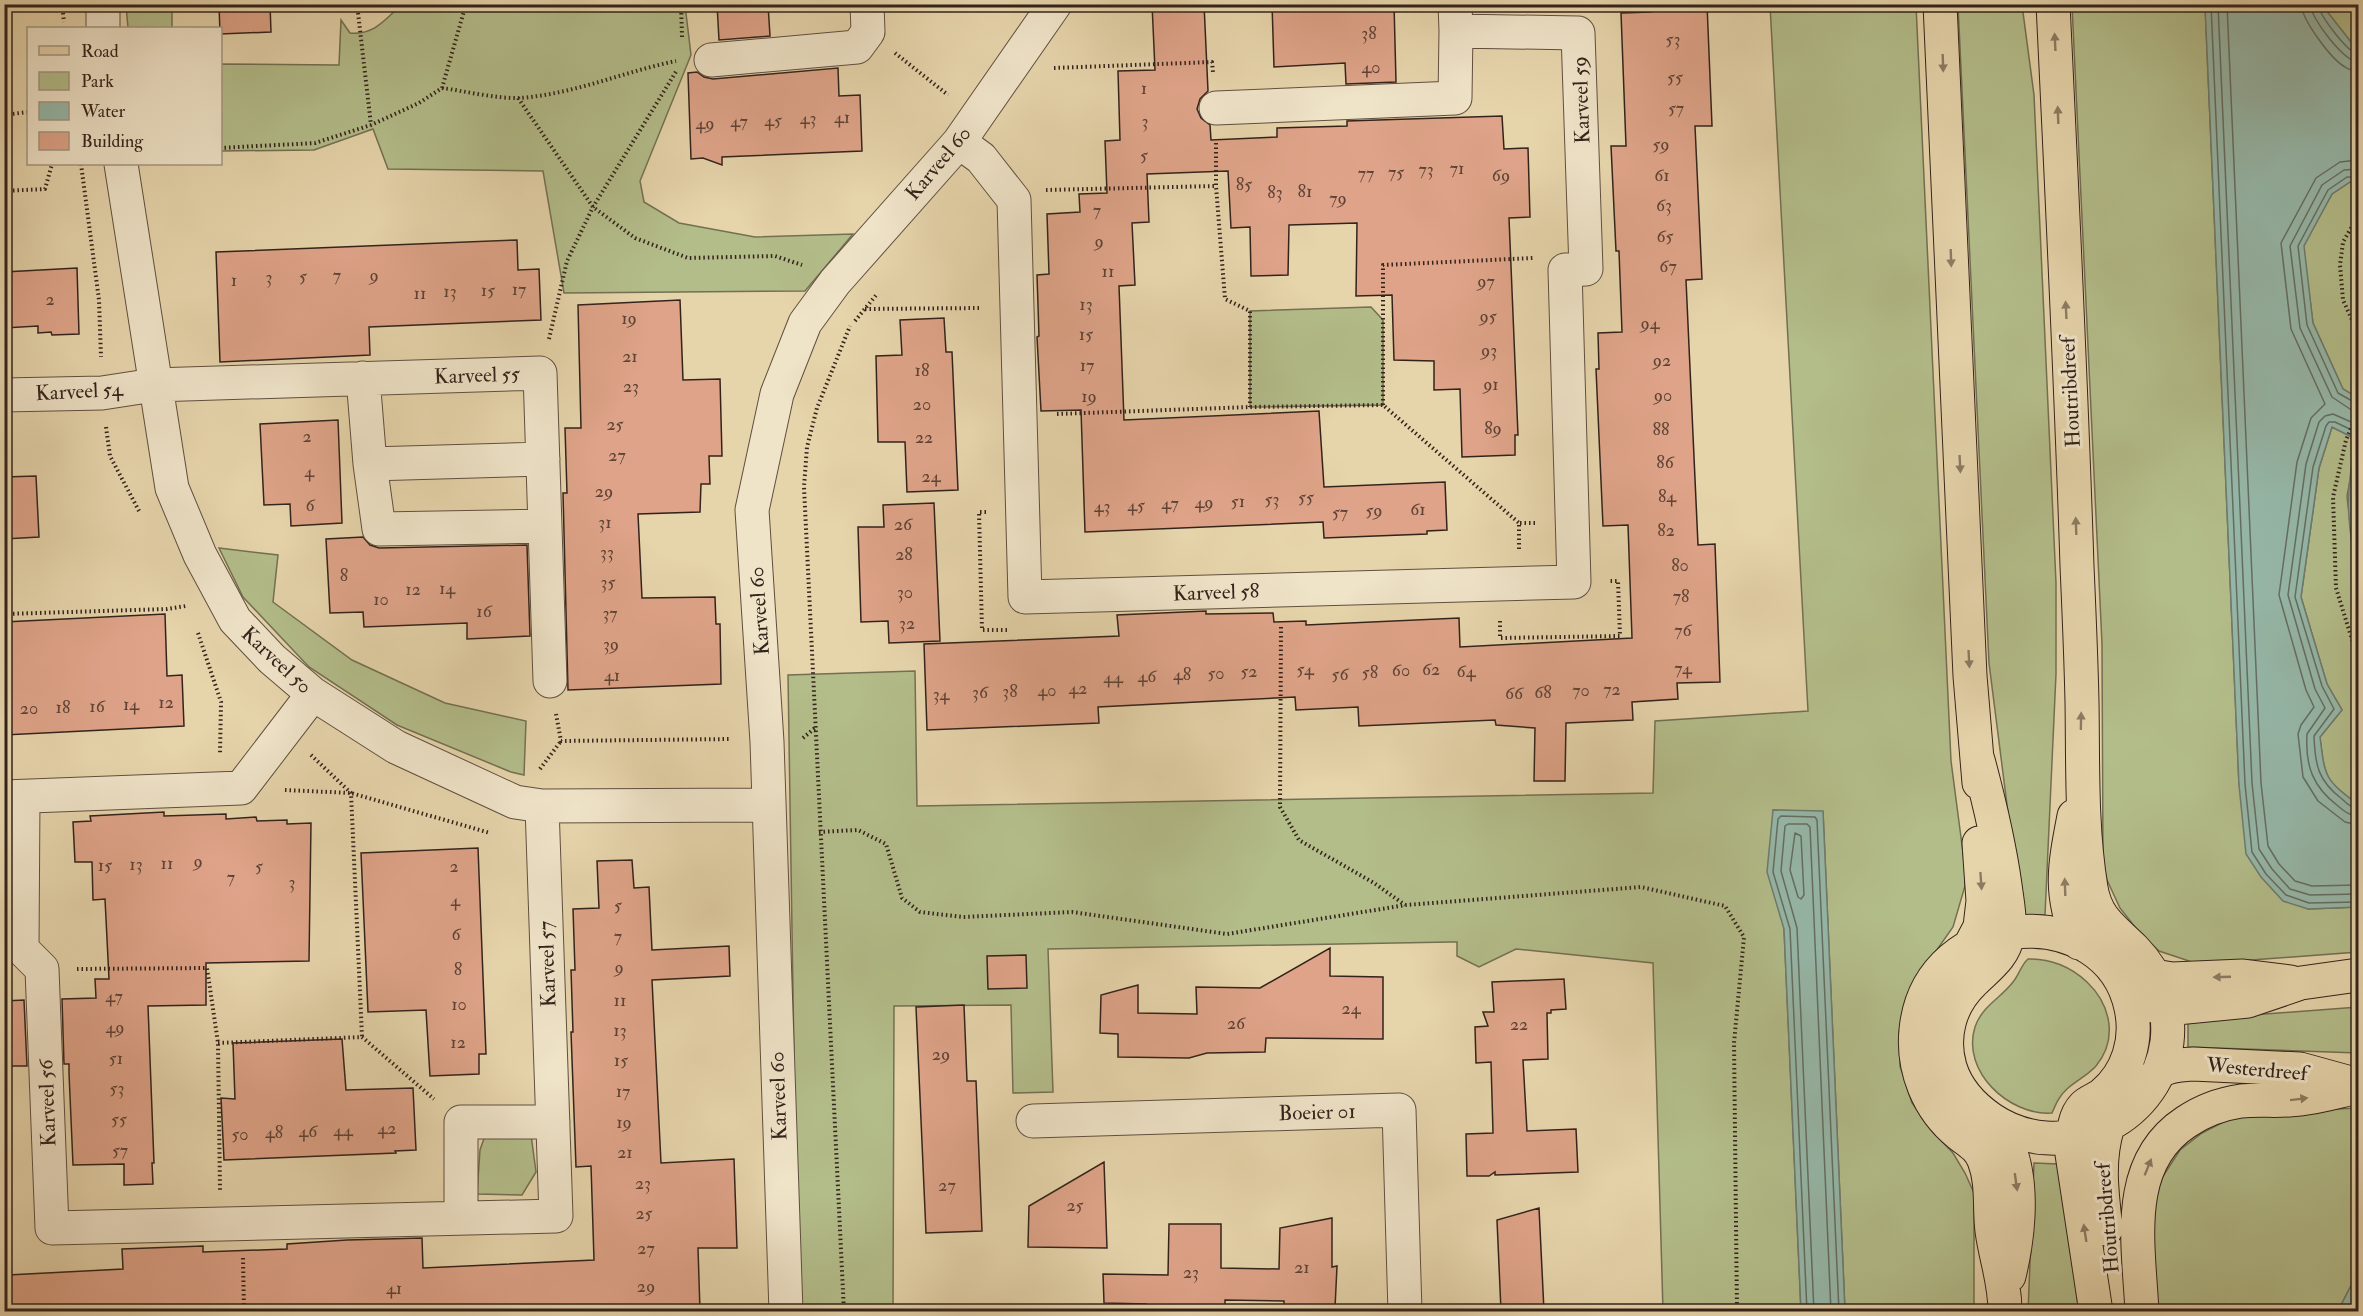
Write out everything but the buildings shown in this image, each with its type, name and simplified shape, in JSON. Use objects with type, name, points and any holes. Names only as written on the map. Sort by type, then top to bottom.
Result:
[{"type":"main road","points":[[1940,4],[1970,675],[1978,760],[1979,852],[1983,901],[1980,927],[1971,944]]},
{"type":"main road","name":"Houtribdreef","points":[[2053,4],[2082,703],[2081,779],[2092,892],[2100,915],[2111,930],[2131,946],[2154,975],[2162,992],[2166,1009],[2167,1042],[2157,1074],[2150,1087],[2131,1109],[2108,1126],[2091,1134],[2073,1138],[2072,1154],[2096,1311]]},
{"type":"main road","points":[[1978,760],[2000,847],[2009,932],[2001,955],[1967,988],[1957,1001],[1951,1016],[1946,1049],[1954,1080],[1974,1107],[2000,1126],[2054,1140],[2073,1138],[2077,1117],[2084,1106],[2102,1095],[2119,1078],[2129,1056],[2133,1025],[2128,994],[2109,964],[2095,952],[2079,943],[2045,932],[2009,932],[1971,944],[1944,966],[1926,995],[1920,1011],[1915,1045],[1921,1079],[1936,1110],[1947,1123],[1974,1144],[1983,1157],[1990,1178],[1992,1232],[2005,1300]]},
{"type":"main road","name":"Houtribdreef","points":[[2079,943],[2065,897],[2064,867],[2081,779]]},
{"type":"main road","points":[[2154,975],[2172,979],[2243,976],[2301,984]]},
{"type":"main road","points":[[2128,994],[2149,1005],[2166,1009],[2248,1001],[2301,984],[2358,975]]},
{"type":"main road","name":"Westerdreef","points":[[2157,1074],[2160,1070],[2193,1064],[2301,1069],[2358,1086]]},
{"type":"main road","points":[[2142,1311],[2138,1224],[2141,1190],[2152,1156],[2172,1132],[2204,1111],[2241,1101],[2299,1100],[2358,1086]]},
{"type":"main road","points":[[2000,1126],[2012,1157],[2018,1190],[2015,1250],[2005,1300]]},
{"type":"main road","name":"Houtribdreef","points":[[2108,1126],[2102,1147],[2100,1182],[2115,1311]]},
{"type":"street","points":[[103,4],[103,27]]},
{"type":"street","name":"Karveel 60","points":[[786,1311],[767,742],[752,510],[777,394],[805,323],[835,282],[959,142],[1055,4]]},
{"type":"street","points":[[697,60],[857,47],[868,18]]},
{"type":"street","name":"Karveel 59","points":[[1216,108],[1455,98],[1456,18],[1578,33],[1576,263]]},
{"type":"street","points":[[959,142],[981,158],[1014,200]]},
{"type":"street","name":"Karveel 50","points":[[121,165],[172,488],[200,555],[235,620],[272,659],[313,694],[396,747],[515,802],[542,807],[768,805]]},
{"type":"street","name":"Karveel 58","points":[[1014,200],[1025,597],[1574,582],[1572,522],[1576,263]]},
{"type":"street","name":"Karveel 55","points":[[154,385],[540,373],[550,681]]},
{"type":"street","points":[[363,378],[370,464],[380,529],[545,525]]},
{"type":"street","name":"Karveel 54","points":[[4,395],[102,393],[154,385]]},
{"type":"street","points":[[370,464],[543,459]]},
{"type":"street","points":[[42,969],[22,950],[14,797],[240,788],[313,694]]},
{"type":"street","name":"Karveel 57","points":[[231,1225],[556,1216],[542,807]]},
{"type":"street","name":"Karveel 56","points":[[42,969],[52,1228],[231,1225]]},
{"type":"street","name":"Boeier 01","points":[[1033,1121],[1399,1110],[1405,1311]]},
{"type":"street","points":[[461,1218],[461,1122],[553,1122]]},
{"type":"path","points":[[62,4],[65,27]]},
{"type":"path","points":[[357,4],[371,125]]},
{"type":"path","points":[[442,88],[466,4]]},
{"type":"path","points":[[681,4],[697,60]]},
{"type":"path","points":[[868,18],[955,101]]},
{"type":"path","points":[[222,148],[315,143],[371,125],[419,103],[442,88],[518,98],[578,89],[644,67],[697,60]]},
{"type":"path","points":[[540,373],[567,261],[593,207],[697,60]]},
{"type":"path","points":[[1058,61],[1053,68],[1212,62],[1216,108],[1216,186],[1225,300],[1250,311],[1250,407]]},
{"type":"path","points":[[518,98],[593,207],[635,238],[688,258],[775,256],[807,267],[835,282],[865,309],[1017,308]]},
{"type":"path","points":[[4,115],[27,112]]},
{"type":"path","points":[[4,191],[45,189],[52,165]]},
{"type":"path","points":[[1014,200],[1042,190],[1216,186]]},
{"type":"path","points":[[2358,216],[2343,242],[2340,265],[2343,300],[2358,333]]},
{"type":"path","points":[[1383,405],[1383,265],[1576,263]]},
{"type":"path","points":[[844,1311],[804,487],[807,447],[817,408],[849,328],[881,288]]},
{"type":"path","points":[[1020,416],[1250,407],[1383,405],[1519,523],[1572,522]]},
{"type":"path","points":[[2358,412],[2346,440],[2333,497],[2336,588],[2358,659]]},
{"type":"path","points":[[1519,523],[1519,583]]},
{"type":"path","points":[[1281,590],[1280,807],[1299,840],[1374,883],[1406,905]]},
{"type":"path","points":[[4,614],[167,609],[189,606]]},
{"type":"path","points":[[550,681],[561,741],[735,739]]},
{"type":"path","points":[[285,732],[351,793],[362,1037]]},
{"type":"path","points":[[240,788],[351,793],[543,848]]},
{"type":"path","points":[[819,832],[858,830],[886,844],[902,898],[920,912],[963,917],[1072,912],[1227,934],[1406,905],[1641,887],[1725,906],[1744,937],[1734,1043],[1737,1311]]},
{"type":"path","points":[[42,969],[207,968],[218,1043],[231,1225],[244,1311]]},
{"type":"path","points":[[218,1043],[362,1037],[461,1122]]},
{"type":"green space","points":[[126,5],[172,5],[172,27],[128,27]]},
{"type":"green space","points":[[401,5],[685,5],[691,55],[640,181],[644,202],[679,223],[755,237],[853,234],[805,291],[564,293],[543,171],[388,169],[373,129],[314,150],[222,151],[222,64],[339,65],[341,20],[350,33],[366,32],[384,21]]},
{"type":"green space","points":[[1770,5],[1916,5],[1951,761],[1965,868],[1965,886],[1953,927],[1922,971],[1907,998],[1899,1032],[1900,1066],[1912,1103],[1934,1133],[1953,1153],[1974,1193],[1974,1311],[1845,1311],[1823,812],[1773,810],[1784,929],[1801,1311],[1663,1311],[1653,963],[1516,949],[1479,967],[1457,956],[1457,942],[1451,942],[1048,949],[1053,1092],[1013,1093],[1011,1005],[894,1006],[893,1311],[798,1311],[788,675],[915,671],[917,806],[1653,793],[1655,721],[1808,711]]},
{"type":"green space","points":[[1958,5],[2022,5],[2034,95],[2056,583],[2056,674],[2045,915],[2021,915],[1989,663]]},
{"type":"green space","points":[[2072,5],[2205,5],[2239,785],[2308,909],[2358,907],[2358,952],[2198,964],[2159,951],[2139,932],[2120,908],[2107,880],[2103,862],[2102,644]]},
{"type":"green space","points":[[2322,5],[2358,5],[2358,51]]},
{"type":"green space","points":[[2350,182],[2358,183],[2358,398],[2343,389],[2313,323],[2303,246],[2332,194]]},
{"type":"green space","points":[[1371,307],[1383,320],[1383,405],[1250,407],[1250,311]]},
{"type":"green space","points":[[2332,427],[2358,440],[2347,496],[2358,577],[2358,805],[2328,777],[2323,762],[2320,737],[2342,710],[2327,684],[2301,597],[2319,468]]},
{"type":"green space","points":[[219,548],[278,555],[273,602],[352,660],[445,703],[526,721],[524,775],[511,772],[397,725],[309,667],[243,597]]},
{"type":"green space","points":[[2028,959],[2052,962],[2081,977],[2102,1001],[2109,1022],[2109,1034],[2103,1056],[2093,1069],[2064,1092],[2052,1113],[2036,1112],[2005,1099],[1992,1088],[1975,1059],[1973,1043],[1978,1020],[1982,1013],[2013,982]]},
{"type":"green space","points":[[2358,1007],[2358,1053],[2188,1047],[2188,1020]]},
{"type":"green space","points":[[2358,1108],[2358,1272],[2338,1311],[2152,1312],[2149,1228],[2158,1184],[2180,1150],[2202,1133],[2233,1117]]},
{"type":"green space","points":[[487,1130],[531,1135],[536,1172],[522,1195],[477,1194],[480,1150]]},
{"type":"green space","points":[[2034,1163],[2058,1164],[2079,1311],[2028,1312]]},
{"type":"water","points":[[2205,5],[2322,5],[2358,51],[2358,183],[2350,182],[2332,194],[2304,246],[2313,323],[2343,389],[2358,398],[2358,440],[2332,427],[2319,468],[2301,597],[2327,684],[2342,710],[2320,737],[2323,762],[2328,777],[2358,805],[2358,907],[2308,909],[2283,901],[2261,877],[2246,854],[2239,785]]},
{"type":"water","points":[[2358,441],[2358,577],[2350,526],[2349,492],[2353,458]]},
{"type":"water","points":[[1773,810],[1823,811],[1845,1311],[1801,1311],[1784,929],[1767,872]]},
{"type":"water","points":[[2358,1272],[2358,1311],[2338,1311]]}]
